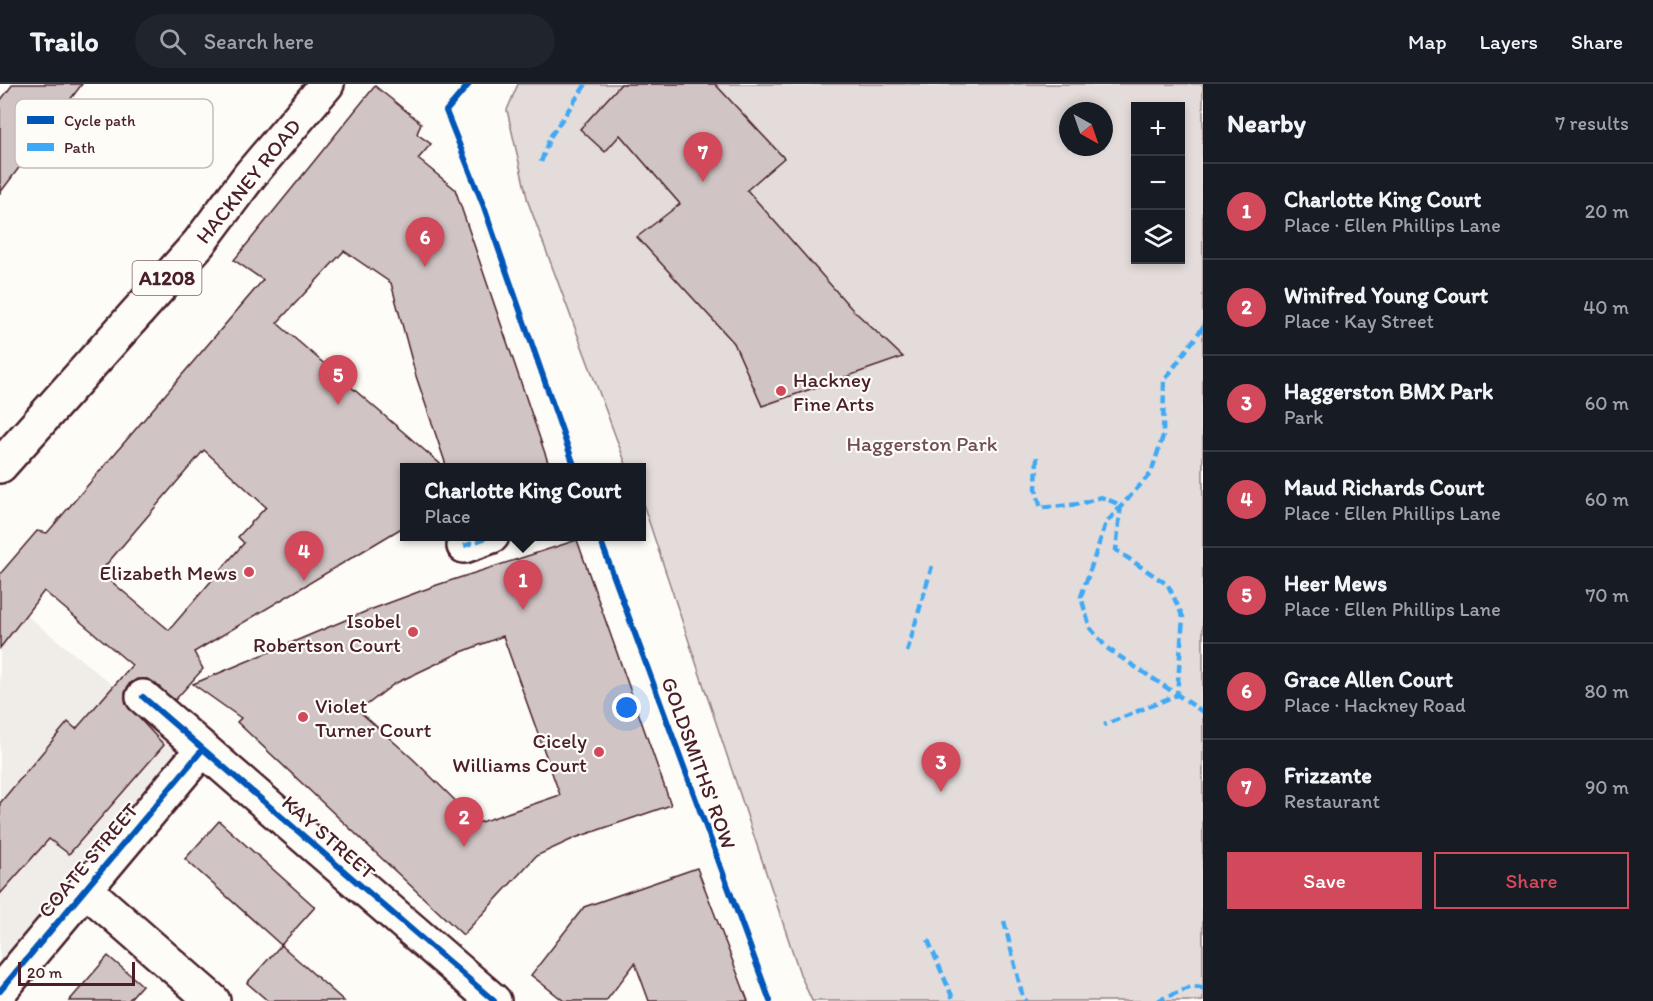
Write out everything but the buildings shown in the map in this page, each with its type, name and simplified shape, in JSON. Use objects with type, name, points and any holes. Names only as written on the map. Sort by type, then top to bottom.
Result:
[{"type":"street","name":"HACKNEY ROAD","points":[[0,466],[199,243],[318,87]]},
{"type":"street","name":"KAY STREET","points":[[143,698],[185,731],[202,750],[494,1001]]},
{"type":"street","name":"COATE STREET","points":[[0,991],[202,750]]},
{"type":"street","points":[[85,889],[204,998]]},
{"type":"shaded area","points":[[0,594],[184,743],[0,975]]},
{"type":"green space","name":"Haggerston Park","points":[[518,84],[1203,84],[1203,1001],[812,1001],[800,974],[646,513],[646,463],[626,463],[528,202],[507,110]]},
{"type":"marked path","points":[[541,162],[550,137],[586,84]]},
{"type":"marked path","points":[[1203,327],[1164,381],[1163,436],[1151,473],[1106,523],[1081,597],[1090,628],[1107,648],[1203,712]]},
{"type":"marked path","points":[[1037,457],[1036,490],[1041,508],[1080,504],[1101,497],[1121,505],[1116,550],[1168,585],[1183,617],[1177,695],[1104,725]]},
{"type":"marked path","points":[[464,546],[478,541]]},
{"type":"marked path","points":[[907,652],[932,566]]},
{"type":"marked path","points":[[1004,921],[1023,998],[1026,1001]]},
{"type":"marked path","points":[[928,940],[954,1001]]},
{"type":"marked path","points":[[1157,1001],[1191,987],[1203,988]]},
{"type":"cycle path","points":[[469,84],[446,111],[484,207],[573,463]]},
{"type":"cycle path","name":"GOLDSMITHS' ROW","points":[[601,541],[770,1001]]},
{"type":"cycle path","points":[[143,697],[494,1001]]},
{"type":"cycle path","points":[[0,991],[202,750]]},
{"type":"place","name":"Frizzante","points":[[703,182]]},
{"type":"place","name":"Grace Allen Court","points":[[425,267]]},
{"type":"place","name":"Hackney Fine Arts","points":[[781,391]]},
{"type":"place","name":"Heer Mews","points":[[338,405]]},
{"type":"place","name":"Elizabeth Mews","points":[[249,572]]},
{"type":"place","name":"Maud Richards Court","points":[[304,581]]},
{"type":"place","name":"Charlotte King Court","points":[[523,610]]},
{"type":"place","name":"Isobel Robertson Court","points":[[413,632]]},
{"type":"place","name":"Violet Turner Court","points":[[303,717]]},
{"type":"place","name":"Cicely Williams Court","points":[[599,752]]},
{"type":"place","name":"Haggerston BMX Park","points":[[941,792]]},
{"type":"place","name":"Winifred Young Court","points":[[464,847]]}]
